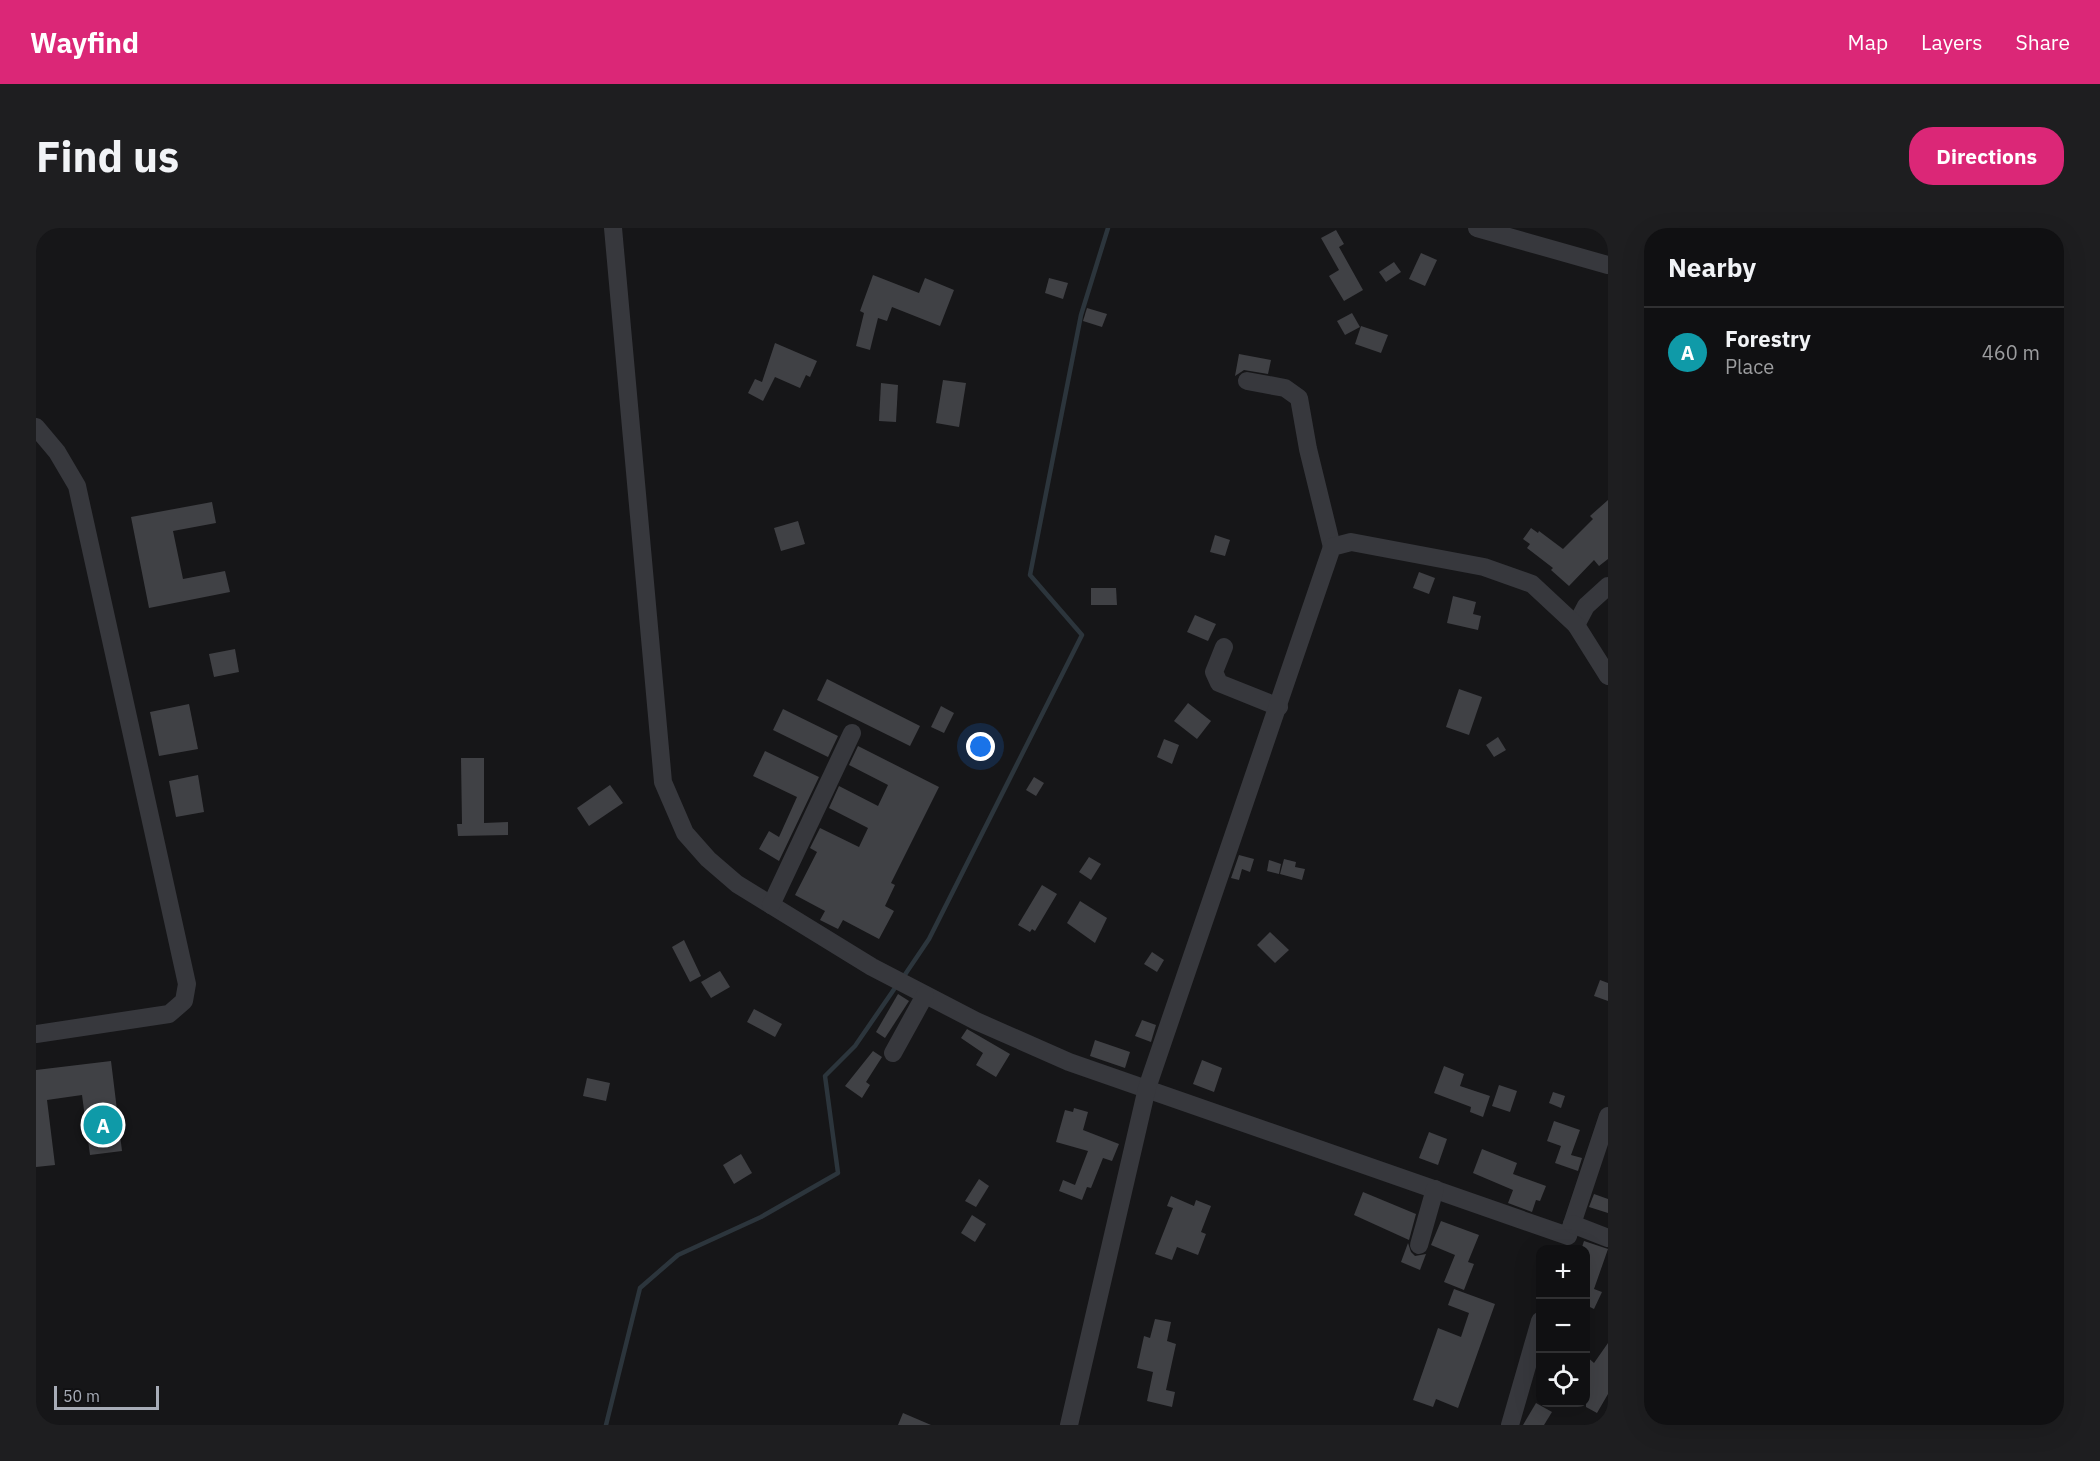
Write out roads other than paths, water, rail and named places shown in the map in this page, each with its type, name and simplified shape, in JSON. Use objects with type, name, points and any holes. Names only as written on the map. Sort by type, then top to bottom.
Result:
[{"type":"street","points":[[613,228],[663,782],[685,833],[700,851],[737,884],[872,967],[976,1021],[1069,1062],[1568,1236],[1608,1239]]},
{"type":"street","points":[[1477,228],[1608,265]]},
{"type":"street","points":[[1069,1425],[1147,1088],[1332,547],[1308,449],[1299,398],[1284,388],[1247,381]]},
{"type":"street","points":[[36,427],[57,452],[77,486],[187,984],[184,1001],[169,1014],[36,1034]]},
{"type":"street","points":[[1332,547],[1351,542],[1484,567],[1532,584],[1576,625],[1608,676]]},
{"type":"street","points":[[1576,625],[1586,606],[1608,586]]},
{"type":"street","points":[[1224,647],[1214,672],[1219,683],[1279,707]]},
{"type":"street","points":[[771,905],[852,733]]},
{"type":"street","points":[[893,1053],[925,995]]},
{"type":"street","points":[[1568,1236],[1608,1116]]},
{"type":"street","points":[[1419,1245],[1435,1189]]},
{"type":"street","points":[[1510,1425],[1536,1335]]},
{"type":"waterway","points":[[902,979],[929,939],[1082,635],[1030,575],[1081,315],[1108,228]]},
{"type":"waterway","points":[[606,1425],[640,1288],[678,1255],[761,1217],[838,1173],[825,1076],[855,1046],[897,985]]},
{"type":"place","name":"Forestry","points":[[103,1125]]}]
